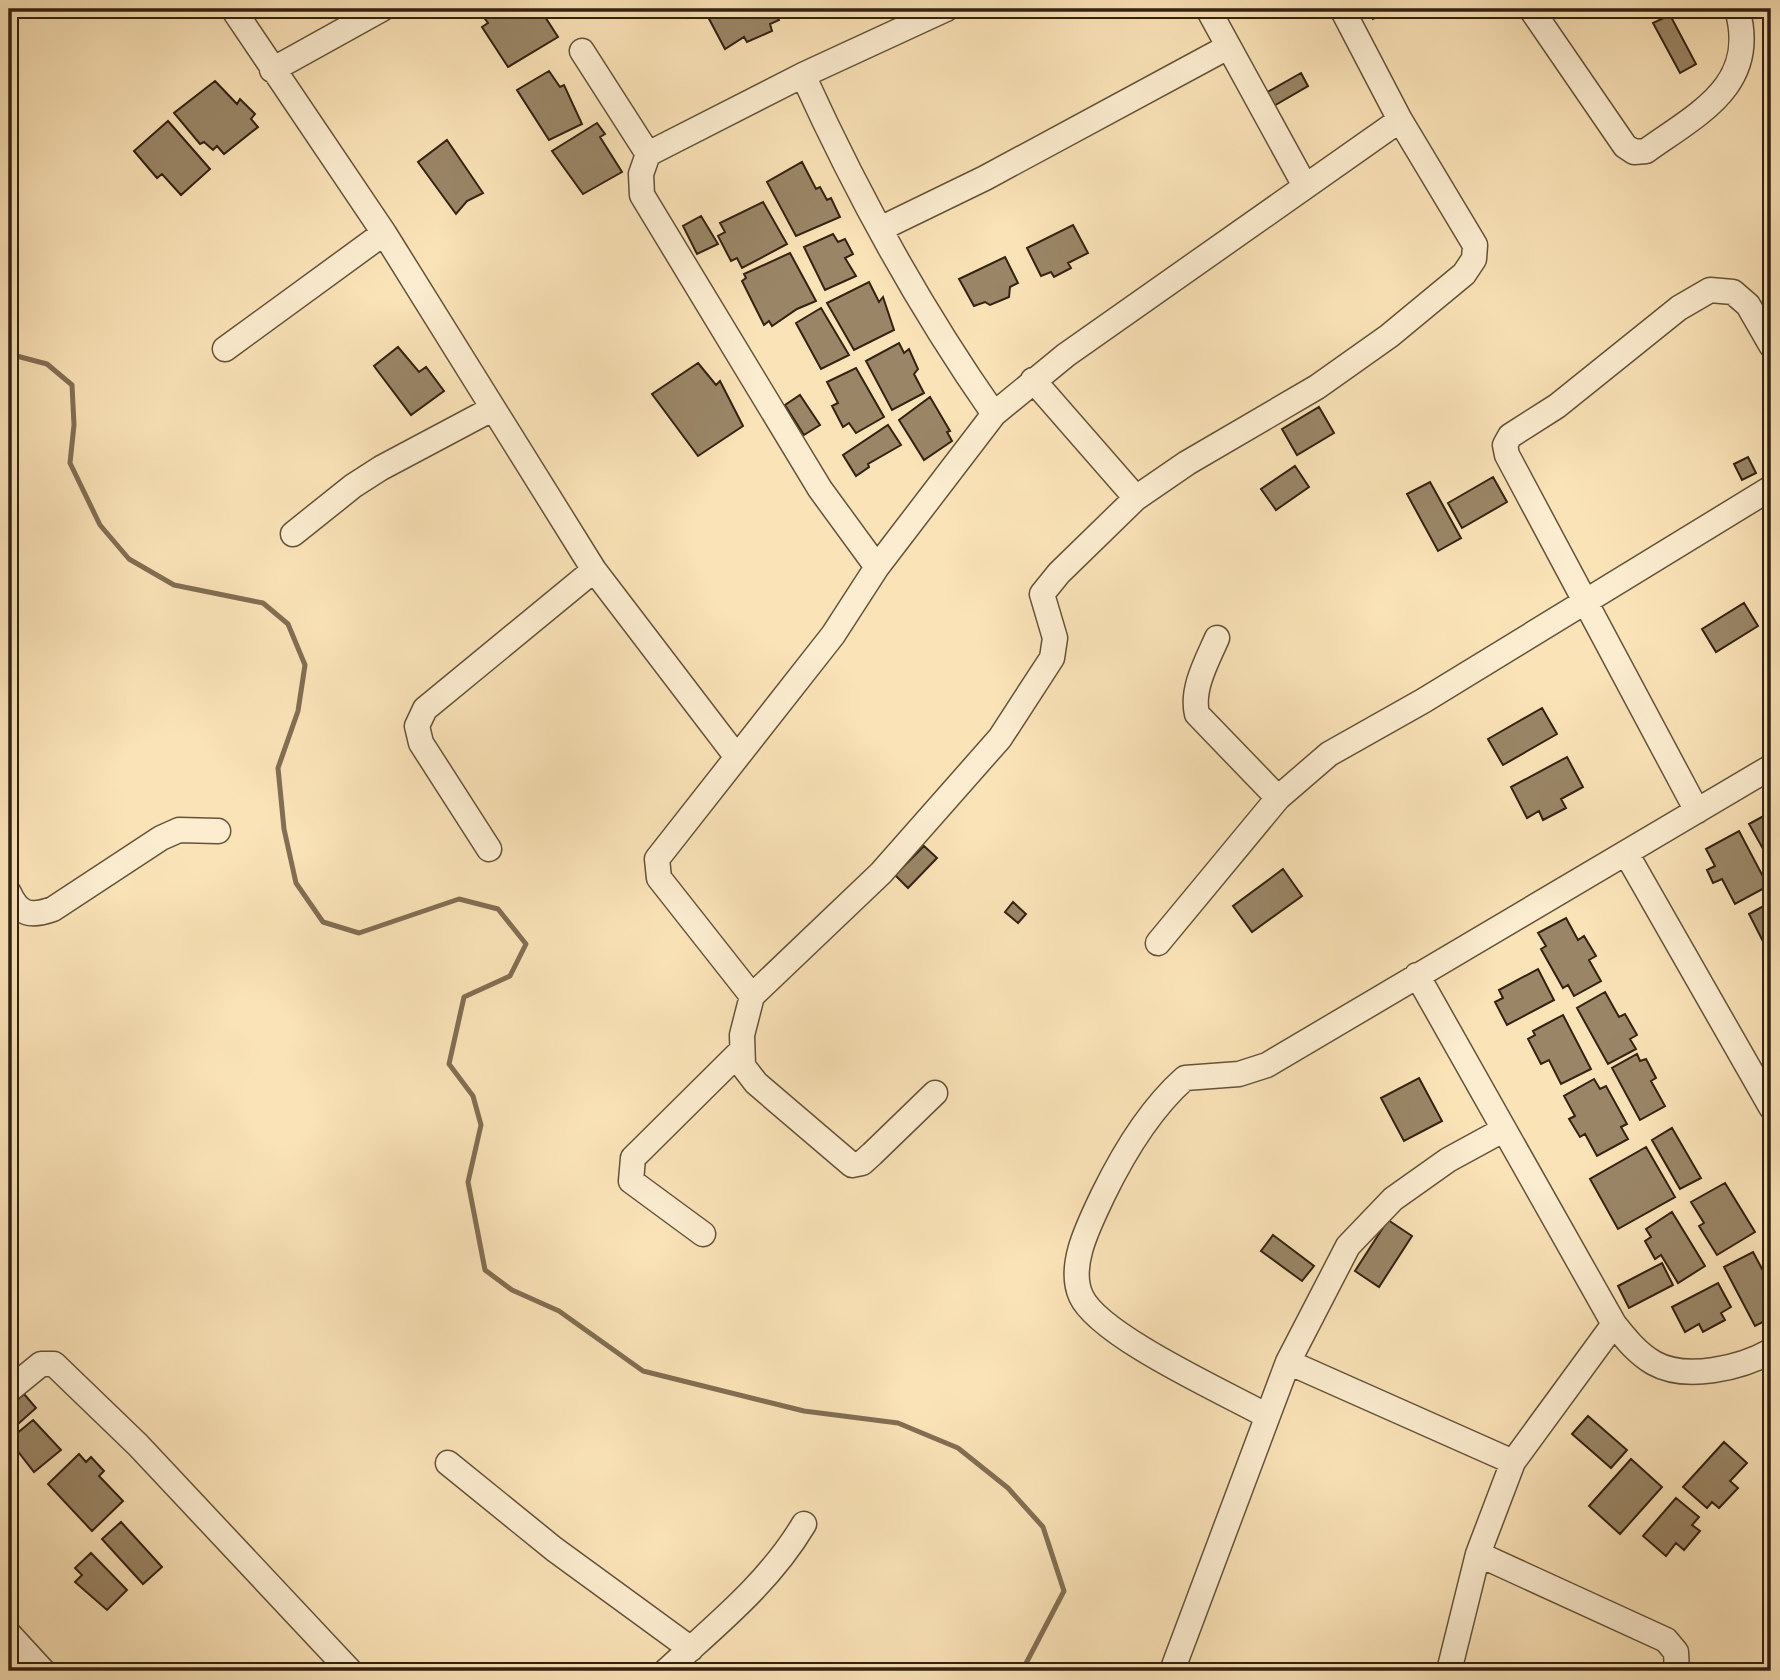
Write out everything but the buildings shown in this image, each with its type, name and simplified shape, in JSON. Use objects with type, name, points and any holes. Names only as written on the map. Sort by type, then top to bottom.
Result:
[{"type":"street","points":[[233,9],[384,233],[594,570],[736,756]]},
{"type":"street","points":[[272,70],[382,9]]},
{"type":"street","points":[[877,566],[820,489],[642,195],[640,174],[648,153],[803,75],[946,9]]},
{"type":"street","points":[[1208,9],[1226,48],[1305,186]]},
{"type":"street","points":[[935,1093],[862,1163],[852,1165],[756,1083],[743,1066],[742,1050],[752,996],[881,873],[1000,738],[1052,658],[1055,638],[1043,599],[1044,589],[1136,498],[1187,463],[1317,387],[1389,336],[1464,274],[1474,259],[1475,245],[1400,120],[1342,9]]},
{"type":"street","points":[[1531,9],[1625,146],[1634,152],[1646,151],[1709,106],[1731,84],[1741,59],[1743,30],[1737,9]]},
{"type":"street","points":[[880,229],[985,178],[1226,48]]},
{"type":"street","points":[[582,51],[648,153]]},
{"type":"street","points":[[803,75],[845,166],[941,338],[994,414]]},
{"type":"street","points":[[752,996],[659,878],[657,859],[833,635],[877,566],[994,414],[1033,380],[1400,120]]},
{"type":"street","points":[[225,349],[384,233]]},
{"type":"street","points":[[1698,811],[1507,455],[1505,445],[1510,436],[1557,406],[1679,308],[1710,290],[1732,292],[1748,305],[1771,345]]},
{"type":"street","points":[[1033,380],[1136,498]]},
{"type":"street","points":[[293,534],[372,474],[492,409]]},
{"type":"street","points":[[1158,943],[1278,798],[1329,754],[1587,602],[1771,488]]},
{"type":"street","points":[[489,849],[421,743],[417,726],[425,709],[594,570]]},
{"type":"street","points":[[1217,638],[1197,686],[1194,705],[1197,714],[1278,798]]},
{"type":"street","points":[[1267,1416],[1119,1334],[1091,1311],[1081,1296],[1078,1275],[1087,1229],[1121,1163],[1163,1101],[1185,1078],[1239,1073],[1267,1065],[1771,767]]},
{"type":"street","points":[[9,893],[14,904],[25,914],[37,915],[53,909],[170,834],[199,829],[218,831]]},
{"type":"street","points":[[1626,853],[1771,1107]]},
{"type":"street","points":[[1417,975],[1614,1324],[1637,1351],[1656,1364],[1679,1371],[1721,1369],[1771,1351]]},
{"type":"street","points":[[703,1234],[631,1181],[630,1169],[633,1158],[742,1050]]},
{"type":"street","points":[[1172,1671],[1288,1362],[1348,1246],[1393,1199],[1448,1160],[1503,1130]]},
{"type":"street","points":[[1449,1671],[1478,1555],[1513,1462],[1614,1324]]},
{"type":"street","points":[[1288,1362],[1513,1462]]},
{"type":"street","points":[[9,1390],[41,1364],[54,1364],[138,1445],[350,1671]]},
{"type":"street","points":[[448,1463],[554,1549],[691,1649]]},
{"type":"street","points":[[666,1671],[741,1604],[785,1555],[804,1524]]},
{"type":"street","points":[[1478,1555],[1666,1640],[1676,1652],[1677,1671]]},
{"type":"street","points":[[9,1634],[43,1671]]},
{"type":"waterway","points":[[9,354],[47,364],[72,385],[74,425],[70,463],[100,525],[129,559],[174,585],[263,603],[288,624],[305,665],[298,711],[278,768],[284,829],[296,883],[323,922],[359,933],[459,899],[498,909],[526,944],[510,976],[464,997],[449,1064],[473,1096],[481,1125],[468,1182],[485,1270],[512,1290],[559,1311],[643,1371],[804,1411],[898,1423],[958,1448],[1008,1488],[1043,1527],[1064,1591],[1022,1671]]}]
